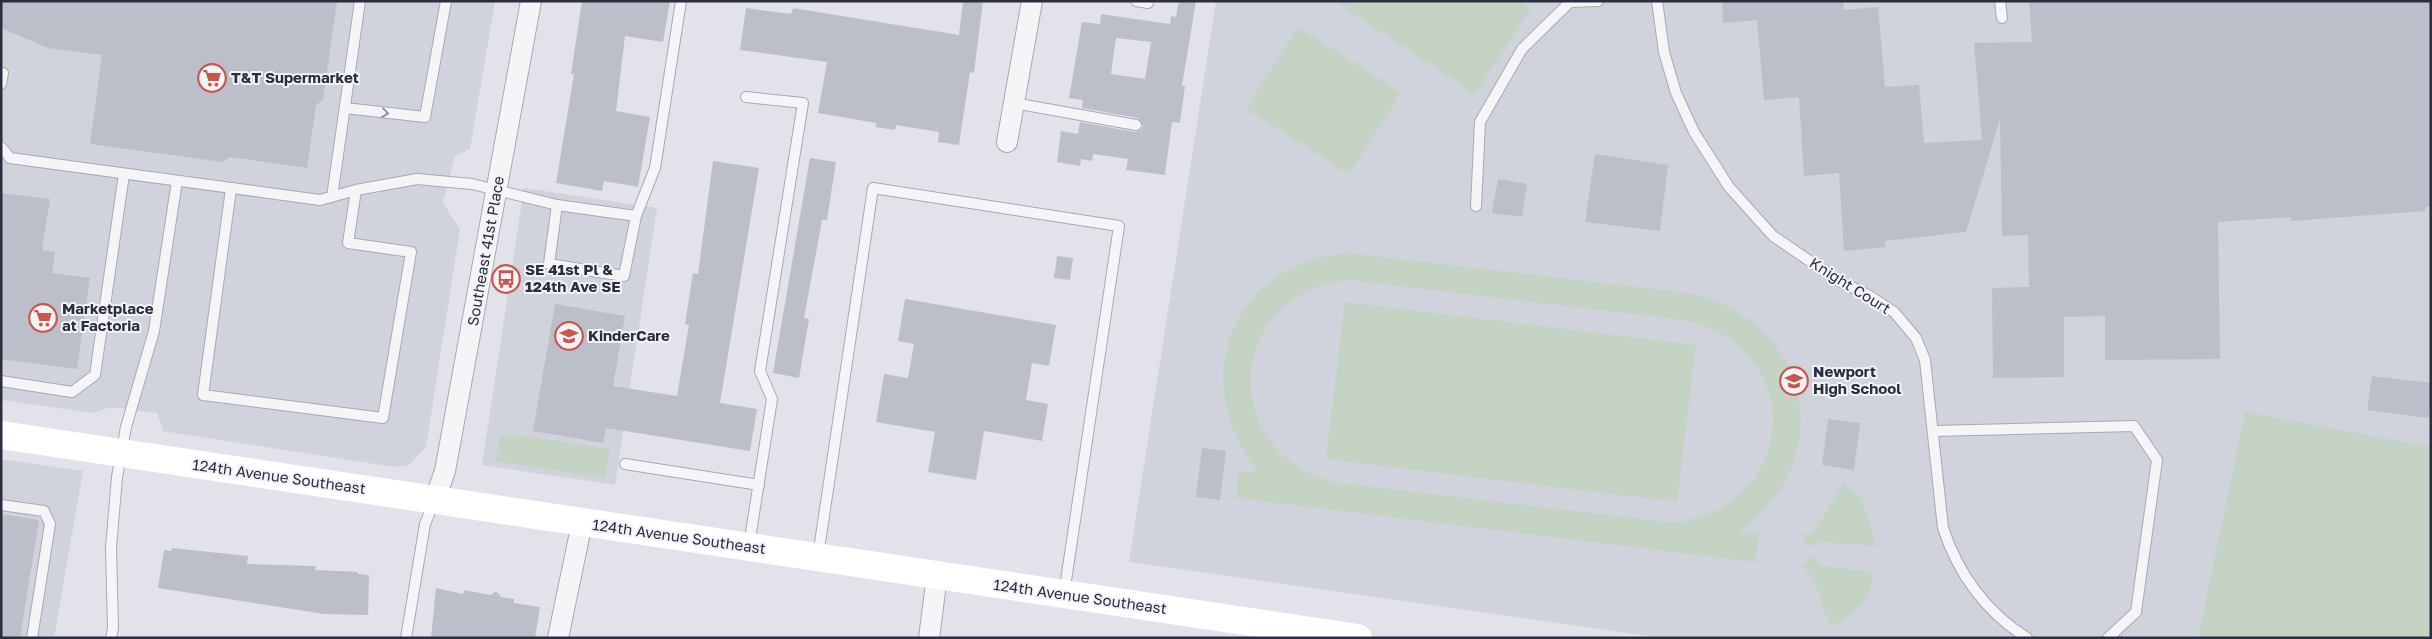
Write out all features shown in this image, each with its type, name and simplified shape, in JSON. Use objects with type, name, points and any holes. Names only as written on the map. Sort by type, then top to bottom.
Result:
[{"type":"street","name":"Southeast 41st Place","points":[[435,499],[445,472],[531,1]]},
{"type":"street","points":[[1007,142],[1032,1]]},
{"type":"street","name":"124th Avenue Southeast","points":[[1,435],[1358,638]]},
{"type":"street","points":[[558,638],[582,523]]},
{"type":"street","points":[[929,638],[937,576]]},
{"type":"lane","points":[[332,197],[360,1]]},
{"type":"lane","points":[[345,108],[425,118],[446,1]]},
{"type":"lane","points":[[557,205],[549,264],[624,276],[636,216],[655,168],[681,1]]},
{"type":"lane","points":[[1136,1],[1148,3]]},
{"type":"lane","points":[[1476,206],[1480,122],[1522,49],[1570,2],[1598,1]]},
{"type":"lane","name":"Knight Court","points":[[1657,1],[1664,52],[1676,93],[1707,154],[1729,187],[1773,236],[1839,281],[1868,295],[1894,312],[1916,338],[1926,360],[1943,528],[1950,551],[1981,601],[2012,629],[2027,638]]},
{"type":"lane","points":[[2000,1],[2002,18]]},
{"type":"lane","points":[[1,84],[3,72]]},
{"type":"lane","points":[[746,97],[803,103],[760,371],[772,399],[749,547]]},
{"type":"lane","points":[[1014,103],[1136,125]]},
{"type":"lane","points":[[1,147],[10,158],[320,200],[356,190],[417,179],[463,183],[557,205],[636,216]]},
{"type":"lane","points":[[1,381],[72,392],[95,375],[124,174]]},
{"type":"lane","points":[[111,638],[113,628],[111,548],[120,454],[154,331],[176,181]]},
{"type":"lane","points":[[818,557],[873,188],[1109,224],[1119,226],[1064,595]]},
{"type":"lane","points":[[231,189],[203,394],[383,418],[411,252],[348,243],[356,190]]},
{"type":"lane","points":[[1934,431],[2134,426],[2157,460],[2136,612],[2108,638]]},
{"type":"lane","points":[[625,464],[759,485]]},
{"type":"lane","points":[[406,638],[425,524],[435,499]]},
{"type":"lane","points":[[1,505],[44,511],[50,524],[32,638]]},
{"type":"shaded area","name":"Marketplace at Factoria","points":[[1,1],[495,1],[470,149],[455,156],[443,203],[460,229],[426,447],[409,465],[394,467],[163,431],[157,413],[111,407],[93,413],[1,400]]},
{"type":"shaded area","name":"Newport High School","points":[[1216,1],[2431,1],[2431,638],[1663,638],[1129,562]]},
{"type":"shaded area","name":"KinderCare","points":[[524,188],[657,208],[615,485],[482,465]]},
{"type":"shaded area","points":[[1,459],[83,471],[54,638],[1,638]]},
{"type":"green space","points":[[1335,1],[1519,1],[1531,9],[1475,94]]},
{"type":"green space","points":[[1298,27],[1401,93],[1349,174],[1246,108]]},
{"type":"green space","points":[[1347,253],[1688,293],[1729,308],[1762,331],[1785,361],[1798,394],[1800,431],[1792,467],[1771,502],[1739,532],[1759,534],[1755,562],[1236,498],[1239,471],[1259,473],[1237,438],[1226,402],[1224,367],[1232,333],[1248,304],[1274,279],[1307,262]],"holes":[[[1348,280],[1684,320],[1724,335],[1752,360],[1768,391],[1772,425],[1765,459],[1746,488],[1716,511],[1675,523],[1339,483],[1299,468],[1271,443],[1255,411],[1251,377],[1258,343],[1277,314],[1307,291]]]},
{"type":"green space","points":[[1345,302],[1696,345],[1677,502],[1326,459]]},
{"type":"green space","points":[[2245,412],[2431,447],[2431,638],[2198,638]]},
{"type":"green space","points":[[501,435],[527,436],[610,449],[605,478],[495,461]]},
{"type":"green space","points":[[1844,483],[1860,497],[1870,521],[1875,546],[1821,542],[1807,547],[1803,536],[1815,530]]},
{"type":"green space","points":[[1811,556],[1822,566],[1874,572],[1869,591],[1862,604],[1850,615],[1834,625],[1829,625],[1814,579],[1803,567]]},
{"type":"building","name":"T&T Supermarket","points":[[1,1],[337,1],[323,100],[316,105],[307,168],[229,157],[223,162],[90,144],[102,55],[48,48],[1,28]]},
{"type":"building","points":[[582,1],[670,1],[663,42],[625,36],[616,111],[650,117],[638,187],[604,181],[602,191],[556,183],[574,74],[571,74]]},
{"type":"building","points":[[963,1],[983,1],[974,73],[970,72],[959,145],[938,142],[939,132],[896,125],[895,130],[876,127],[876,123],[818,113],[827,62],[740,50],[746,8],[791,14],[793,8],[959,35]]},
{"type":"building","points":[[1179,1],[1196,1],[1182,86],[1185,86],[1180,123],[1172,122],[1165,175],[1126,170],[1128,159],[1093,154],[1092,161],[1081,159],[1080,166],[1057,162],[1061,131],[1078,134],[1080,122],[1135,132],[1141,130],[1143,126],[1138,118],[1082,108],[1083,100],[1069,98],[1082,22],[1100,24],[1101,14],[1170,24],[1171,16],[1176,17]],"holes":[[[1116,38],[1151,42],[1145,79],[1111,74]]]},
{"type":"building","points":[[1722,1],[1843,1],[1844,10],[1878,7],[1885,87],[1919,85],[1924,143],[1982,140],[1974,43],[2032,42],[2029,1],[2431,1],[2431,206],[2425,207],[2426,211],[2291,221],[2290,217],[2218,222],[2220,359],[2105,360],[2105,316],[2064,317],[2064,377],[1993,378],[1992,288],[2029,287],[2028,235],[2002,236],[2000,119],[1966,232],[1885,241],[1886,247],[1844,251],[1839,173],[1804,176],[1799,97],[1764,100],[1757,20],[1723,23]]},
{"type":"building","points":[[1595,154],[1668,165],[1660,231],[1585,222]]},
{"type":"building","points":[[810,158],[836,162],[827,220],[822,220],[804,318],[809,319],[799,378],[773,373]]},
{"type":"building","points":[[713,161],[759,168],[720,403],[757,409],[750,451],[606,428],[603,443],[533,431],[555,304],[625,316],[613,386],[677,396],[689,325],[685,324],[693,273],[698,274]]},
{"type":"building","points":[[1498,179],[1527,184],[1522,217],[1492,213]]},
{"type":"building","name":"Marketplace at Factoria","points":[[1,193],[50,199],[42,250],[55,252],[52,273],[90,278],[77,369],[1,359]]},
{"type":"building","points":[[1057,256],[1073,258],[1070,280],[1054,278]]},
{"type":"building","points":[[905,299],[1056,325],[1049,366],[1032,363],[1026,400],[1048,404],[1042,441],[984,431],[976,480],[928,472],[935,432],[876,422],[884,374],[908,378],[914,344],[898,341]]},
{"type":"building","points":[[2372,376],[2431,383],[2431,406],[2428,418],[2367,410]]},
{"type":"building","points":[[1828,419],[1860,423],[1854,470],[1822,465]]},
{"type":"building","points":[[1202,448],[1226,451],[1220,500],[1196,497]]},
{"type":"building","points":[[1,514],[39,520],[20,638],[1,638]]},
{"type":"building","points":[[172,548],[248,556],[247,564],[316,566],[315,570],[358,572],[358,574],[369,575],[368,615],[324,614],[158,588],[164,550],[171,551]]},
{"type":"building","points":[[436,588],[463,594],[464,590],[491,595],[496,591],[501,597],[514,599],[514,603],[540,607],[535,638],[431,638]]},
{"type":"place","name":"T&T Supermarket","points":[[212,78]]},
{"type":"place","name":"SE 41st Pl & 124th Ave SE","points":[[506,279]]},
{"type":"place","name":"Marketplace at Factoria","points":[[43,318]]},
{"type":"place","name":"KinderCare","points":[[569,336]]},
{"type":"place","name":"Newport High School","points":[[1794,381]]}]
